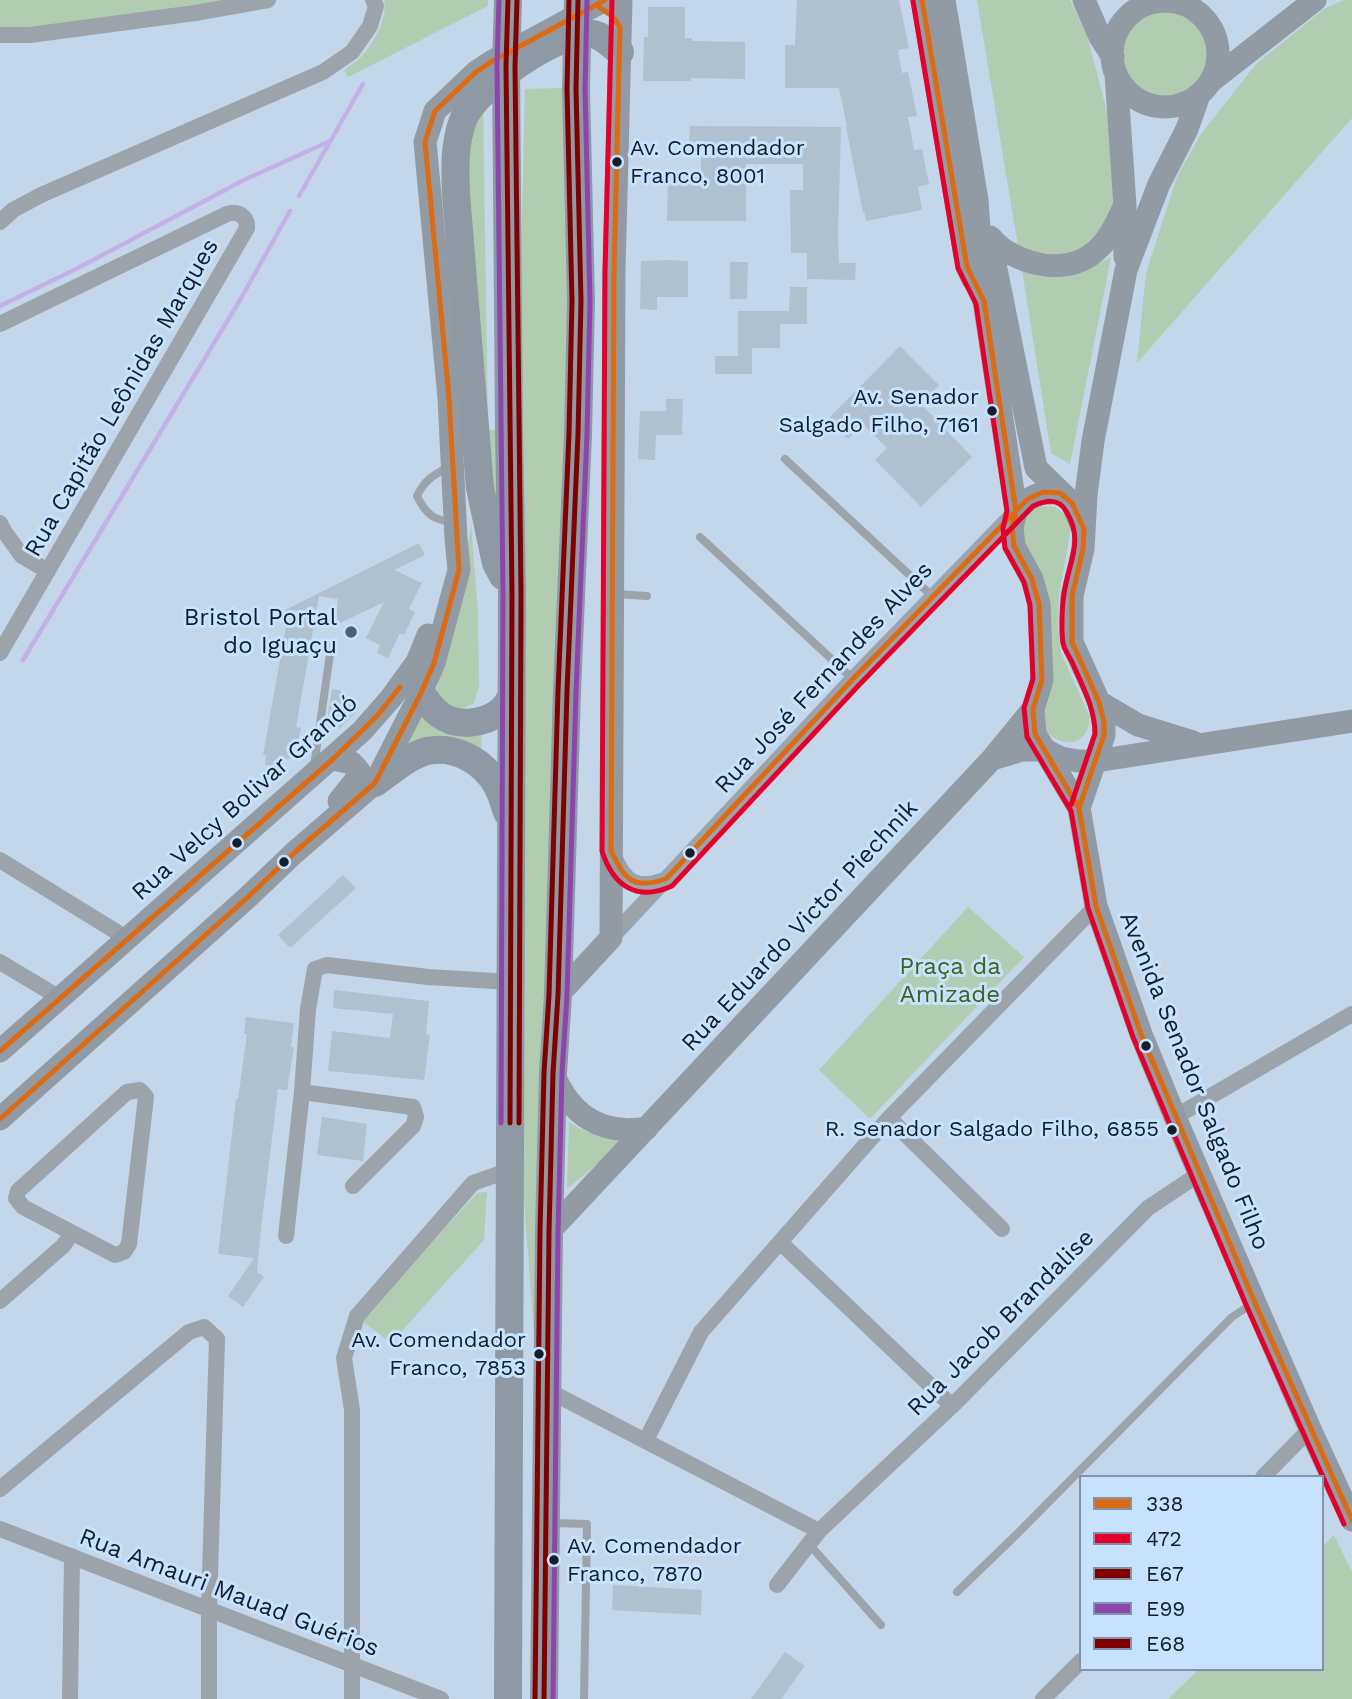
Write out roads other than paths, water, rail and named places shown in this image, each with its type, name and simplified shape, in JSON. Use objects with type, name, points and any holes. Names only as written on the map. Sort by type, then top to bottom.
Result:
[{"type":"highway","points":[[508,0],[506,80],[512,594],[508,1699]]},
{"type":"highway","points":[[544,1699],[553,1073],[558,995],[581,301],[576,89],[593,2]]},
{"type":"highway","points":[[512,594],[496,563],[480,488],[454,155],[464,117],[479,97],[487,87],[529,57],[568,36],[594,34],[603,39],[620,39]]},
{"type":"highway","points":[[421,693],[440,716],[456,722],[471,723],[502,710],[511,697]]},
{"type":"highway","points":[[375,783],[427,751],[458,753],[478,763],[491,777],[511,823]]},
{"type":"main road","points":[[558,995],[611,938],[614,271],[621,0]]},
{"type":"main road","points":[[922,0],[967,267],[984,301]]},
{"type":"main road","name":"Avenida Senador Salgado Filho","points":[[944,0],[977,200],[984,301],[1016,511],[1012,528],[1014,547],[1032,579],[1039,604],[1042,680],[1033,709],[1035,734],[1079,808],[1096,906],[1141,1034],[1255,1303],[1352,1520]]},
{"type":"main road","points":[[1084,0],[1125,87],[1137,98],[1152,105],[1169,106],[1185,103],[1315,0]]},
{"type":"main road","points":[[1079,808],[1104,735],[1099,702],[1072,642],[1072,596],[1083,549],[1093,441],[1126,270],[1158,184],[1216,68],[1218,52],[1216,37],[1208,23],[1197,12],[1179,1],[1152,2],[1137,9],[1125,19],[1116,33],[1112,49],[1125,206],[1126,270]]},
{"type":"main road","points":[[593,2],[612,16],[620,39]]},
{"type":"main road","name":"Rua Velcy Bolivar Grandó","points":[[0,1119],[248,897],[293,853],[375,783],[434,663],[459,570],[449,398],[425,142],[435,111],[476,72],[593,2]]},
{"type":"main road","name":"Avenida Senador Salgado Filho","points":[[977,200],[990,237],[1036,468],[1072,503],[1084,529]]},
{"type":"main road","points":[[990,237],[1005,251],[1033,264],[1062,267],[1086,259],[1100,248],[1111,234],[1125,206]]},
{"type":"main road","points":[[1016,511],[1028,499],[1043,492],[1060,493],[1093,441]]},
{"type":"main road","name":"Rua Velcy Bolivar Grandó","points":[[0,1051],[333,759],[391,698],[417,662],[436,613],[456,531]]},
{"type":"main road","points":[[1099,702],[1138,725],[1199,744]]},
{"type":"main road","name":"Rua Eduardo Victor Piechnik","points":[[549,1232],[992,759],[1033,709]]},
{"type":"main road","points":[[992,759],[1023,750],[1045,750],[1061,758],[1096,761],[1352,721]]},
{"type":"main road","points":[[293,853],[358,776],[359,771],[352,763],[333,759]]},
{"type":"main road","points":[[553,1073],[560,1090],[574,1109],[591,1120],[618,1129],[647,1128]]},
{"type":"street","points":[[0,35],[44,34],[268,0]]},
{"type":"street","points":[[0,222],[41,195],[323,72],[352,52],[370,26],[376,6],[373,0]]},
{"type":"street","name":"Rua Capitão Leônidas Marques","points":[[0,324],[227,214],[233,212],[243,216],[247,222],[247,228],[0,653]]},
{"type":"street","name":"Rua José Fernandes Alves","points":[[611,938],[853,679],[1016,511]]},
{"type":"street","points":[[0,523],[22,556],[48,571]]},
{"type":"street","points":[[611,851],[628,879],[641,884],[652,884],[666,879]]},
{"type":"street","points":[[0,860],[128,939]]},
{"type":"street","points":[[646,1440],[701,1332],[889,1118],[1096,906]]},
{"type":"street","points":[[0,962],[60,998]]},
{"type":"street","points":[[286,1236],[308,1009],[315,969],[327,965],[428,977],[510,982]]},
{"type":"street","points":[[1175,1116],[1352,1014]]},
{"type":"street","points":[[140,1090],[146,1097],[129,1244],[124,1252],[115,1255],[72,1233],[23,1207],[16,1198],[18,1191],[127,1092],[140,1090]]},
{"type":"street","points":[[302,1092],[413,1107],[416,1117],[413,1126],[352,1186]]},
{"type":"street","points":[[889,1118],[1002,1229]]},
{"type":"street","points":[[352,1699],[352,1410],[344,1358],[357,1316],[473,1183],[510,1170]]},
{"type":"street","name":"Rua Jacob Brandalise","points":[[777,1586],[814,1537],[952,1406],[1148,1208],[1199,1174]]},
{"type":"street","points":[[0,1301],[63,1246],[72,1233]]},
{"type":"street","points":[[780,1242],[952,1406]]},
{"type":"street","points":[[0,1489],[189,1332],[204,1327],[217,1339],[209,1699]]},
{"type":"street","points":[[547,1390],[646,1440],[814,1537]]},
{"type":"street","points":[[1265,1475],[1310,1429]]},
{"type":"street","name":"Rua Amauri Mauad Guérios","points":[[0,1528],[441,1699]]},
{"type":"street","points":[[70,1699],[72,1556]]},
{"type":"street","points":[[1043,1699],[1079,1663]]},
{"type":"lane","points":[[785,459],[932,596]]},
{"type":"lane","points":[[453,465],[423,484],[417,496],[424,511],[456,531]]},
{"type":"lane","points":[[700,537],[853,679]]},
{"type":"lane","points":[[612,594],[647,596]]},
{"type":"lane","points":[[314,776],[331,647]]},
{"type":"lane","points":[[957,1592],[1232,1317],[1255,1303]]},
{"type":"lane","points":[[546,1523],[587,1524],[584,1699]]},
{"type":"lane","points":[[814,1537],[881,1626]]},
{"type":"waterway","points":[[299,196],[363,84]]},
{"type":"waterway","points":[[0,306],[244,180],[330,141]]},
{"type":"waterway","points":[[23,660],[240,300],[290,211]]},
{"type":"place","name":"Av. Comendador Franco, 8001","points":[[617,162]]},
{"type":"place","name":"Av. Senador Salgado Filho, 7161","points":[[992,411]]},
{"type":"place","name":"Bristol Portal do Iguaçu","points":[[351,632]]},
{"type":"place","name":"R. Senador Salgado Filho, 6855","points":[[1172,1130]]},
{"type":"place","name":"Av. Comendador Franco, 7853","points":[[539,1354]]},
{"type":"place","name":"Av. Comendador Franco, 7870","points":[[554,1560]]},
{"type":"park label","name":"Praça da Amizade","points":[[950,981]]}]
